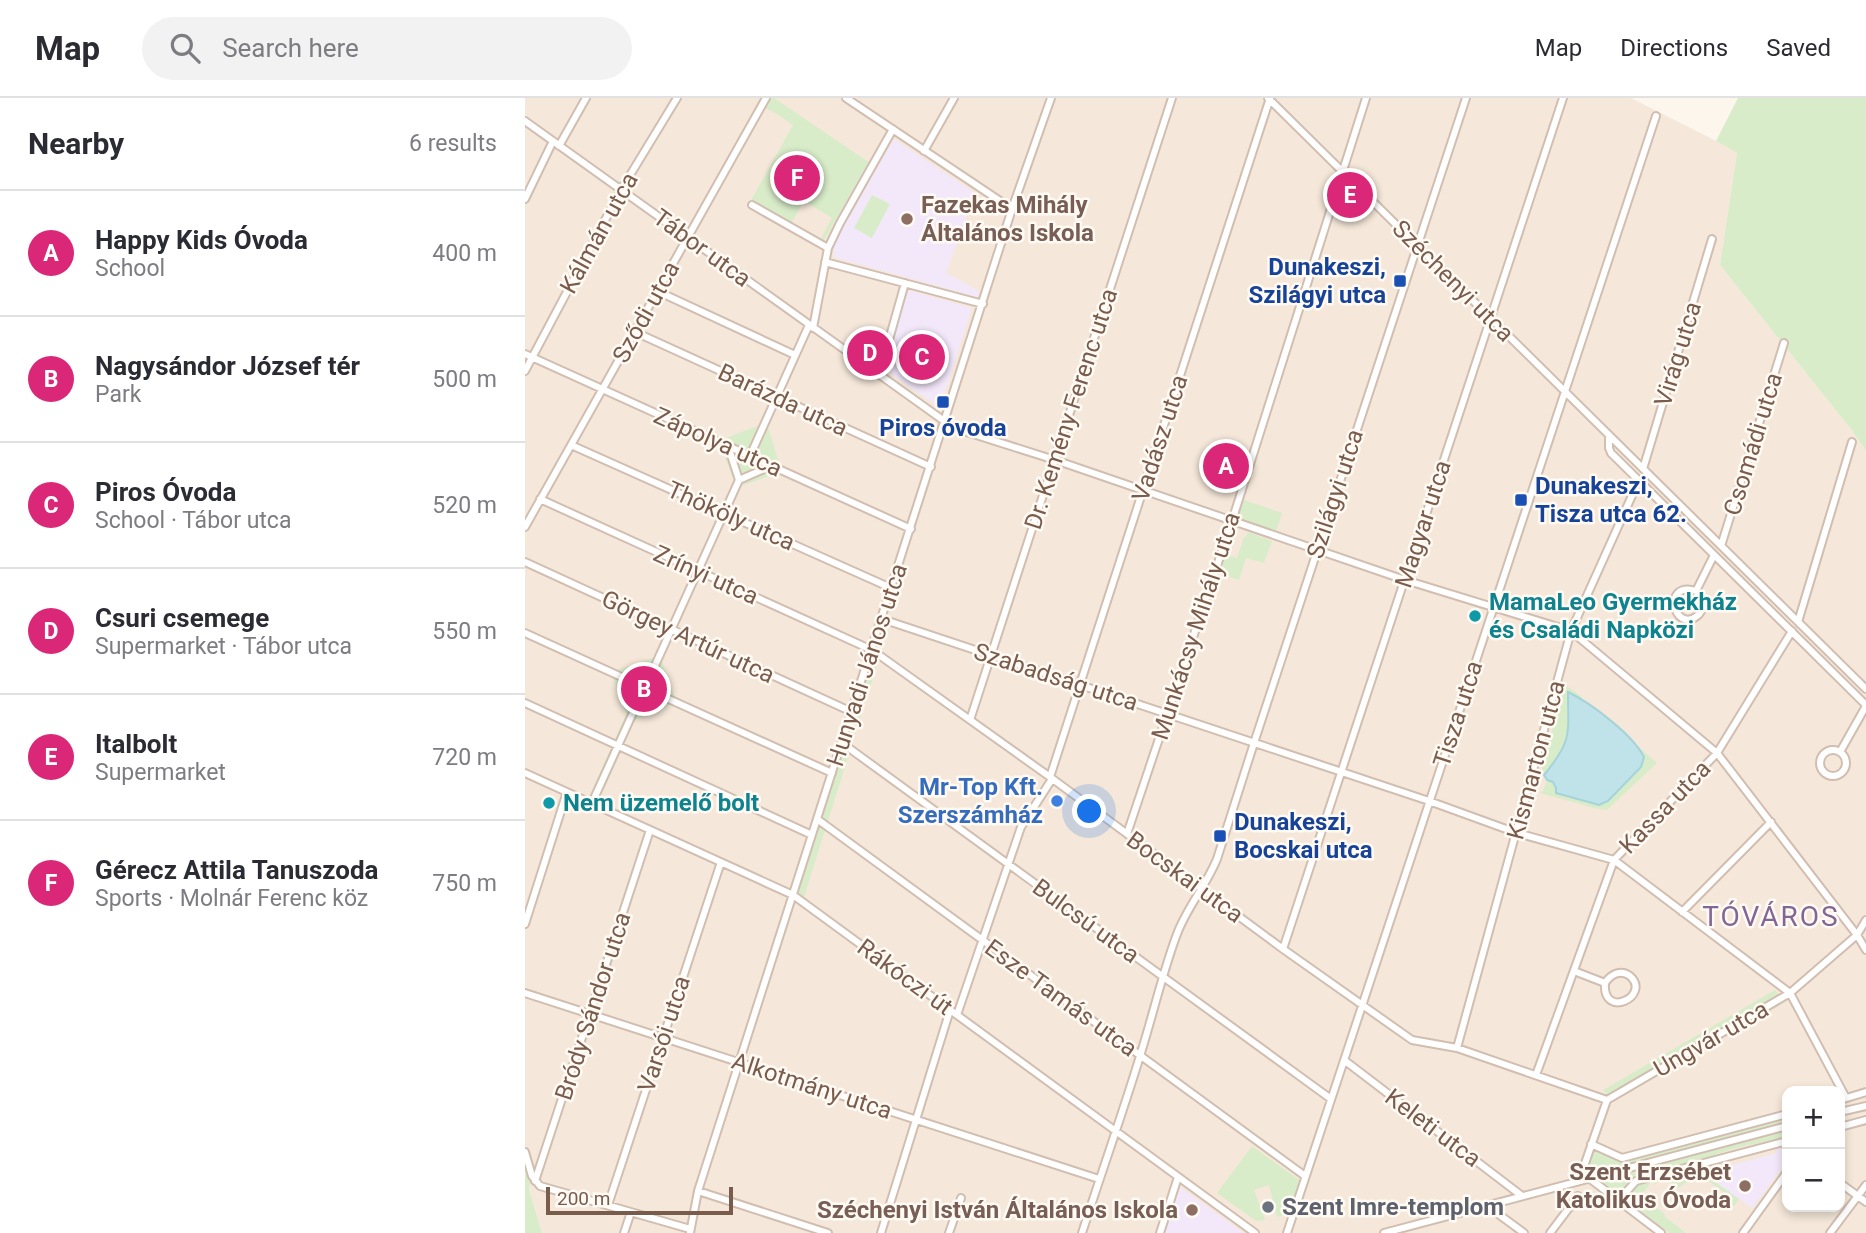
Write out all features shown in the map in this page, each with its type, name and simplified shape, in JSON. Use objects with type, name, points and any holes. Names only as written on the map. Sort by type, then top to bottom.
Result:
[{"type":"street","points":[[525,199],[586,98]]},
{"type":"street","name":"Kálmán utca","points":[[525,371],[529,356],[621,190],[677,98]]},
{"type":"street","name":"Sződi utca","points":[[525,527],[766,98]]},
{"type":"street","points":[[846,98],[1013,209]]},
{"type":"street","points":[[858,106],[862,98]]},
{"type":"street","points":[[924,150],[954,98]]},
{"type":"street","name":"Hunyadi János utca","points":[[690,1231],[698,1191],[739,1062],[1051,98]]},
{"type":"street","name":"Dr. Kemény Ferenc utca","points":[[970,720],[1172,98]]},
{"type":"street","name":"Munkácsy Mihály utca","points":[[1127,834],[1231,521],[1366,98]]},
{"type":"street","name":"Szilágyi utca","points":[[1082,1233],[1180,927],[1203,890],[1217,859],[1466,98]]},
{"type":"street","name":"Magyar utca","points":[[1283,949],[1563,98]]},
{"type":"street","name":"Széchenyi utca","points":[[1269,99],[1866,689]]},
{"type":"street","name":"Vadász utca","points":[[957,1015],[1021,827],[1051,778],[1269,99]]},
{"type":"street","name":"Tisza utca","points":[[1287,1233],[1656,116]]},
{"type":"street","name":"Tábor utca","points":[[525,121],[954,428],[1405,580],[1571,631]]},
{"type":"street","points":[[750,456],[795,355],[811,326],[828,248],[893,129]]},
{"type":"street","points":[[751,205],[828,248]]},
{"type":"street","name":"Virág utca","points":[[1643,469],[1712,239]]},
{"type":"street","points":[[825,262],[983,304]]},
{"type":"street","points":[[879,374],[905,283]]},
{"type":"street","points":[[657,291],[795,355]]},
{"type":"street","name":"Barázda utca","points":[[635,332],[930,467]]},
{"type":"street","name":"Csomádi utca","points":[[1721,546],[1784,342]]},
{"type":"street","name":"Zápolya utca","points":[[529,356],[911,529]]},
{"type":"street","name":"Széchenyi utca","points":[[1609,435],[1611,453],[1866,705]]},
{"type":"street","points":[[1798,622],[1852,442]]},
{"type":"street","name":"Thököly utca","points":[[571,445],[891,588]]},
{"type":"street","points":[[728,446],[739,480]]},
{"type":"street","points":[[648,681],[739,480],[771,466]]},
{"type":"street","name":"Kismarton utca","points":[[1457,1048],[1571,631],[1639,480]]},
{"type":"street","name":"Zrínyi utca","points":[[540,499],[871,650]]},
{"type":"street","points":[[1696,591],[1714,555]]},
{"type":"street","name":"Görgey Artúr utca","points":[[525,562],[852,712]]},
{"type":"street","points":[[1687,589],[1696,591],[1702,599],[1702,609],[1696,617],[1681,617],[1675,610],[1675,597],[1687,589]]},
{"type":"street","name":"Szabadság utca","points":[[882,619],[1429,801],[1517,833],[1613,860]]},
{"type":"street","points":[[1571,631],[1717,752],[1866,950]]},
{"type":"street","name":"Kassa utca","points":[[1537,1075],[1613,860],[1717,752],[1792,631]]},
{"type":"street","points":[[525,634],[637,684]]},
{"type":"street","name":"Bocskai utca","points":[[871,650],[1412,1040],[1457,1048],[1607,1100]]},
{"type":"street","points":[[637,684],[643,680],[648,681]]},
{"type":"street","points":[[637,684],[637,691],[641,695],[648,695],[651,684],[648,681]]},
{"type":"street","points":[[651,691],[832,773]]},
{"type":"street","points":[[592,803],[641,695]]},
{"type":"street","points":[[525,703],[812,835]]},
{"type":"street","points":[[1840,752],[1866,705]]},
{"type":"street","name":"Bulcsú utca","points":[[842,743],[1331,1099]]},
{"type":"street","points":[[1827,751],[1840,752],[1846,758],[1845,771],[1837,776],[1828,776],[1820,766],[1821,758],[1827,751]]},
{"type":"street","name":"Rákóczi út","points":[[525,772],[793,895],[1255,1233]]},
{"type":"street","points":[[525,925],[567,792]]},
{"type":"street","name":"Esze Tamás utca","points":[[817,819],[1305,1176]]},
{"type":"street","points":[[1682,912],[1771,822]]},
{"type":"street","name":"Bródy Sándor utca","points":[[535,1181],[650,830]]},
{"type":"street","points":[[1613,860],[1790,993],[1836,1086]]},
{"type":"street","name":"Varsói utca","points":[[608,1205],[721,862]]},
{"type":"street","name":"Ungvár utca","points":[[1607,1100],[1790,993],[1857,935],[1866,920]]},
{"type":"street","points":[[1574,971],[1605,983]]},
{"type":"street","points":[[1622,972],[1631,977],[1634,991],[1625,1002],[1615,1002],[1605,992],[1605,983],[1612,975],[1622,972]]},
{"type":"street","name":"Alkotmány utca","points":[[525,993],[1099,1179]]},
{"type":"street","points":[[881,1233],[950,1010]]},
{"type":"street","name":"Keleti utca","points":[[1344,1060],[1522,1196]]},
{"type":"street","points":[[1845,1098],[1866,1092]]},
{"type":"street","points":[[1582,1172],[1607,1100]]},
{"type":"street","points":[[1845,1111],[1866,1105]]},
{"type":"street","points":[[1591,1144],[1622,1158],[1782,1115]]},
{"type":"street","points":[[1845,1126],[1866,1120]]},
{"type":"street","points":[[1386,1233],[1782,1127]]},
{"type":"street","points":[[1618,1202],[1636,1181],[1782,1143]]},
{"type":"street","points":[[525,1152],[535,1181],[540,1186],[690,1231]]},
{"type":"street","points":[[1160,1233],[1178,1177]]},
{"type":"street","points":[[1589,1178],[1661,1233]]},
{"type":"street","points":[[1743,1233],[1782,1179]]},
{"type":"street","points":[[1830,1233],[1866,1185]]},
{"type":"street","points":[[1845,1187],[1866,1202]]},
{"type":"street","points":[[698,1191],[828,1233]]},
{"type":"street","points":[[1550,1233],[1578,1196]]},
{"type":"street","points":[[949,1233],[961,1198]]},
{"type":"street","points":[[1486,1205],[1524,1233]]},
{"type":"street","points":[[624,1233],[631,1212]]},
{"type":"shaded area","points":[[525,98],[1631,98],[1737,153],[1720,265],[1866,451],[1866,1233],[542,1233],[529,1189],[531,1178],[525,1158]],"holes":[[[1568,692],[1584,700],[1638,745],[1545,775],[1551,766]]]},
{"type":"shaded area","name":"Fazekas Mihály Általános Iskola","points":[[894,139],[975,193],[946,273],[979,291],[977,297],[833,257],[835,252],[831,248]]},
{"type":"shaded area","name":"Piros óvoda","points":[[907,290],[972,308],[940,408],[884,369]]},
{"type":"shaded area","name":"Szent Erzsébet Katolikus Óvoda","points":[[1776,1147],[1782,1149],[1782,1169],[1752,1208],[1703,1173],[1777,1153]]},
{"type":"shaded area","name":"Széchenyi István Általános Iskola","points":[[1180,1187],[1244,1233],[1165,1233]]},
{"type":"green space","points":[[770,98],[774,98],[870,163],[823,242],[820,240],[832,218],[804,201],[791,224],[750,202],[793,125],[765,108]]},
{"type":"green space","points":[[1738,98],[1866,98],[1866,451],[1720,265],[1737,153],[1716,141]]},
{"type":"green space","points":[[872,195],[890,204],[872,238],[854,228]]},
{"type":"green space","points":[[760,425],[768,427],[780,466],[775,474],[741,486],[733,479],[721,446],[723,439]]},
{"type":"green space","points":[[1241,499],[1282,513],[1276,532],[1240,521],[1237,515]]},
{"type":"green space","points":[[1248,532],[1272,541],[1264,563],[1246,558],[1239,580],[1220,573],[1226,555],[1237,558]]},
{"type":"green space","points":[[865,654],[878,662],[804,897],[790,889]]},
{"type":"green space","points":[[656,657],[662,662],[676,700],[635,720],[599,801],[589,797],[626,714],[612,675],[614,671]]},
{"type":"green space","points":[[1567,686],[1582,699],[1568,692],[1567,736],[1560,753],[1544,775],[1541,772],[1563,688]]},
{"type":"green space","points":[[1640,748],[1657,763],[1607,810],[1540,793],[1547,780],[1553,782],[1556,788],[1644,757]]},
{"type":"green space","points":[[644,832],[652,838],[597,1011],[587,1008]]},
{"type":"green space","points":[[1775,990],[1785,1002],[1614,1101],[1603,1090]]},
{"type":"green space","points":[[1782,1117],[1782,1124],[1576,1177],[1576,1173],[1594,1149],[1624,1160]]},
{"type":"green space","points":[[1782,1132],[1782,1139],[1748,1145],[1716,1154],[1716,1157],[1640,1177],[1618,1195],[1605,1186],[1603,1182],[1606,1178]]},
{"type":"green space","points":[[1252,1146],[1299,1180],[1289,1214],[1277,1217],[1269,1185],[1254,1190],[1265,1220],[1256,1221],[1217,1193]]},
{"type":"green space","points":[[525,1158],[531,1178],[529,1189],[542,1233],[525,1233]]},
{"type":"green space","points":[[1703,1166],[1703,1173],[1739,1199],[1734,1206],[1730,1203],[1733,1199],[1695,1171],[1687,1182],[1678,1188],[1664,1178],[1655,1184],[1651,1182],[1643,1193],[1647,1196],[1647,1201],[1686,1233],[1670,1233],[1625,1201],[1626,1196],[1641,1182]]},
{"type":"water","points":[[1568,692],[1611,720],[1631,739],[1644,757],[1641,767],[1608,801],[1599,805],[1556,793],[1553,782],[1547,780],[1544,775],[1560,753],[1567,736]]},
{"type":"place","name":"Gérecz Attila Tanuszoda","points":[[797,178]]},
{"type":"place","name":"Italbolt","points":[[1350,195]]},
{"type":"place","name":"Fazekas Mihály Általános Iskola","points":[[907,219]]},
{"type":"place","name":"Dunakeszi, Szilágyi utca","points":[[1400,281]]},
{"type":"place","name":"Csuri csemege","points":[[870,353]]},
{"type":"place","name":"Piros Óvoda","points":[[922,357]]},
{"type":"place","name":"Piros óvoda","points":[[943,402]]},
{"type":"place","name":"Happy Kids Óvoda","points":[[1226,466]]},
{"type":"place","name":"Dunakeszi, Tisza utca 62.","points":[[1521,500]]},
{"type":"place","name":"MamaLeo Gyermekház és Családi Napközi","points":[[1475,616]]},
{"type":"place","name":"Nagysándor József tér","points":[[644,689]]},
{"type":"place","name":"Mr-Top Kft. Szerszámház","points":[[1057,801]]},
{"type":"place","name":"Nem üzemelő bolt","points":[[549,803]]},
{"type":"place","name":"Dunakeszi, Bocskai utca","points":[[1220,836]]},
{"type":"place","name":"Szent Erzsébet Katolikus Óvoda","points":[[1745,1186]]},
{"type":"place","name":"Szent Imre-templom","points":[[1268,1207]]},
{"type":"place","name":"Széchenyi István Általános Iskola","points":[[1192,1210]]},
{"type":"district","name":"TÓVÁROS","points":[[1771,916]]}]
